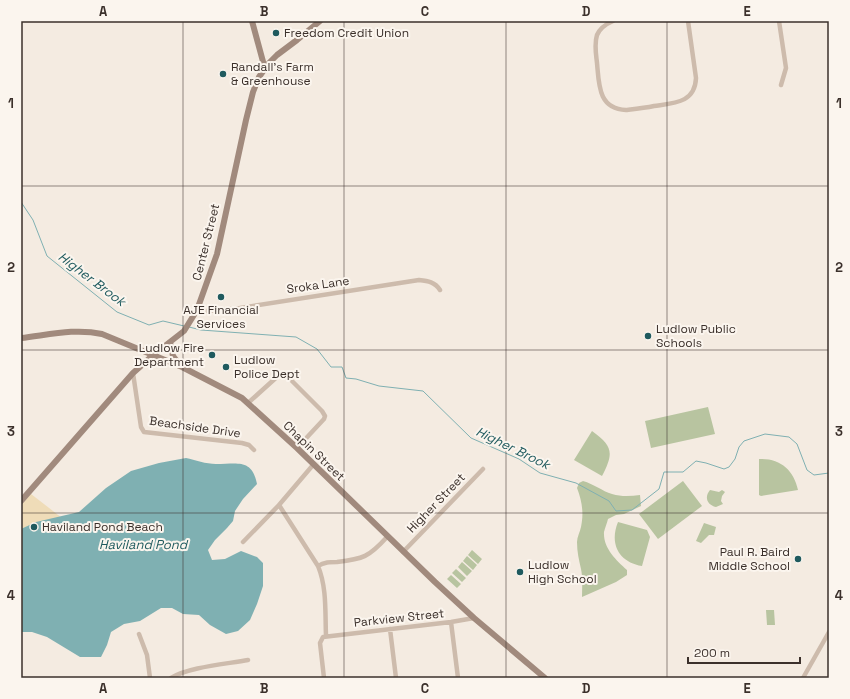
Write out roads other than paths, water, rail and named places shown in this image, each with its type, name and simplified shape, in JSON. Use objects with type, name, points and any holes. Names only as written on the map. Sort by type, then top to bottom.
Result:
[{"type":"main road","points":[[252,21],[265,69]]},
{"type":"main road","name":"Center Street","points":[[21,501],[133,373],[188,326],[196,312],[217,254],[234,173],[253,92],[258,79],[270,62],[320,21]]},
{"type":"main road","name":"Chapin Street","points":[[21,338],[73,331],[90,331],[117,339],[152,356],[182,367],[236,394],[248,403],[296,448],[387,537],[474,618],[545,678]]},
{"type":"main road","points":[[170,342],[173,356],[182,367]]},
{"type":"street","points":[[613,21],[606,24],[601,29],[596,41],[600,87],[603,97],[610,105],[626,110],[678,102],[687,98],[691,93],[695,87],[696,78],[688,21]]},
{"type":"street","points":[[779,21],[786,68],[781,85]]},
{"type":"street","name":"Sroka Lane","points":[[196,312],[240,308],[294,298],[419,280],[432,282],[437,285],[440,290]]},
{"type":"street","name":"Beachside Drive","points":[[133,373],[141,426],[144,432],[242,443],[249,445],[254,450]]},
{"type":"street","points":[[248,403],[278,376],[283,374],[287,376],[322,410],[325,416],[324,419],[296,448]]},
{"type":"street","points":[[243,542],[279,505],[314,465]]},
{"type":"street","name":"Higher Street","points":[[403,552],[483,469]]},
{"type":"street","points":[[279,505],[318,566],[322,577],[324,586],[326,636],[322,638],[320,643],[324,678]]},
{"type":"street","points":[[318,566],[325,563],[367,556],[387,537]]},
{"type":"street","name":"Parkview Street","points":[[326,636],[474,618]]},
{"type":"street","points":[[451,622],[458,678]]},
{"type":"street","points":[[390,629],[396,678]]},
{"type":"street","points":[[803,678],[829,632]]},
{"type":"street","points":[[139,634],[147,655],[150,678]]},
{"type":"street","points":[[171,678],[191,670],[248,660]]},
{"type":"water","name":"Haviland Pond","points":[[186,458],[212,464],[242,464],[247,466],[255,476],[257,484],[243,499],[235,511],[233,521],[215,540],[208,550],[212,560],[225,559],[241,551],[257,557],[263,563],[263,586],[250,620],[238,631],[226,634],[210,625],[199,615],[183,614],[172,608],[161,608],[140,621],[124,624],[111,632],[101,657],[80,657],[47,637],[32,632],[21,632],[21,529],[36,522],[79,512],[106,488],[131,471],[159,463]]},
{"type":"waterway","name":"Higher Brook","points":[[21,202],[33,220],[47,256],[117,312],[149,325],[163,321],[184,326]]},
{"type":"waterway","name":"Higher Brook","points":[[189,327],[201,330],[296,337],[317,349],[331,367],[342,367],[346,378],[356,379],[379,386],[423,391],[471,438],[519,459],[540,473],[576,483],[609,501],[616,511],[632,510],[659,489],[664,472],[683,472],[696,461],[724,469],[729,467],[735,459],[739,447],[744,441],[765,434],[789,437],[797,444],[807,470],[814,475],[829,473]]},
{"type":"place","name":"Freedom Credit Union","points":[[276,33]]},
{"type":"place","name":"Randall's Farm & Greenhouse","points":[[223,74]]},
{"type":"place","name":"AJE Financial Services","points":[[221,297]]},
{"type":"place","name":"Ludlow Public Schools","points":[[648,336]]},
{"type":"place","name":"Ludlow Fire Department","points":[[212,355]]},
{"type":"place","name":"Ludlow Police Dept","points":[[226,367]]},
{"type":"place","name":"Haviland Pond Beach","points":[[34,527]]},
{"type":"place","name":"Paul R. Baird Middle School","points":[[798,559]]},
{"type":"place","name":"Ludlow High School","points":[[520,572]]}]
